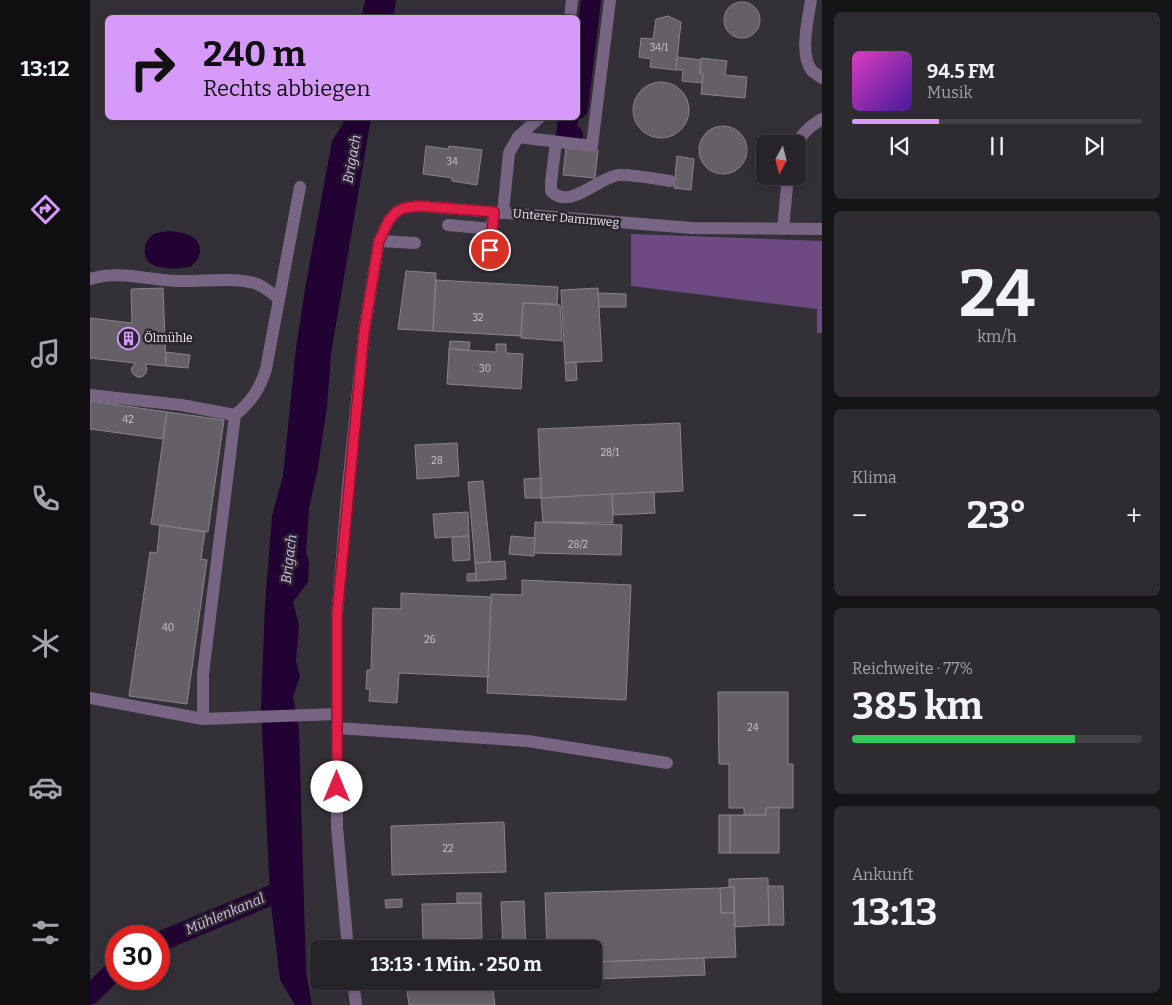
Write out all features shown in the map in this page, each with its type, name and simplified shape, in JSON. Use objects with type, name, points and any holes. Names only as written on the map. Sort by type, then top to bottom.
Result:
[{"type":"street","points":[[570,15],[572,0]]},
{"type":"street","points":[[518,137],[592,146],[610,0]]},
{"type":"street","points":[[811,0],[806,32],[806,60],[813,71],[822,77]]},
{"type":"street","points":[[803,135],[811,126],[822,119]]},
{"type":"street","points":[[490,250],[492,229],[498,212],[509,153],[518,137],[537,120]]},
{"type":"street","points":[[556,142],[551,182],[551,191],[556,196],[569,198],[618,175],[670,181]]},
{"type":"street","points":[[784,229],[787,185]]},
{"type":"street","points":[[203,719],[203,674],[235,415],[255,395],[262,383],[266,369],[300,187]]},
{"type":"street","name":"Unterer Dammweg","points":[[347,940],[337,827],[337,615],[364,332],[379,241],[389,220],[396,212],[404,208],[419,206],[692,228],[822,229]]},
{"type":"street","points":[[448,225],[492,229]]},
{"type":"street","points":[[379,241],[415,244]]},
{"type":"street","points":[[90,279],[98,276],[125,274],[176,281],[244,281],[256,283],[279,299]]},
{"type":"street","points":[[90,395],[235,415]]},
{"type":"street","points":[[90,698],[203,719],[337,714]]},
{"type":"street","points":[[337,728],[528,741],[667,763]]},
{"type":"street","points":[[354,990],[356,1005]]},
{"type":"shaded area","points":[[631,234],[822,241],[822,333],[817,333],[817,309],[631,286]]},
{"type":"water","points":[[365,0],[396,0],[394,15],[362,15]]},
{"type":"water","name":"Brigach","points":[[344,120],[371,120],[331,354],[327,407],[317,473],[309,508],[306,552],[309,562],[308,582],[293,602],[299,625],[296,661],[300,676],[293,697],[299,729],[306,972],[312,1005],[295,1005],[280,980],[270,896],[261,707],[265,605],[272,516],[283,476],[296,348],[306,283],[332,141]]},
{"type":"water","points":[[170,231],[190,236],[198,243],[200,247],[199,255],[196,262],[190,267],[176,269],[160,267],[151,264],[146,258],[145,246],[148,239],[160,232]]},
{"type":"building","points":[[742,2],[749,3],[755,7],[759,13],[759,27],[755,33],[749,37],[742,38],[735,37],[729,33],[725,27],[724,20],[725,13],[729,7],[735,3]]},
{"type":"building","points":[[668,16],[681,22],[676,70],[650,67],[651,59],[639,57],[641,38],[653,39],[656,19]]},
{"type":"building","points":[[677,57],[701,60],[700,73],[703,74],[702,83],[682,81],[683,70],[676,70]]},
{"type":"building","points":[[701,58],[727,61],[725,75],[747,77],[745,98],[701,94],[703,74],[700,73]]},
{"type":"building","points":[[661,82],[672,84],[681,90],[687,99],[689,110],[687,121],[681,130],[672,136],[661,138],[650,136],[641,130],[635,121],[633,110],[635,99],[641,90],[650,84]]},
{"type":"building","points":[[718,126],[728,126],[740,133],[747,145],[747,155],[740,167],[728,174],[718,174],[710,170],[703,163],[699,155],[699,145],[703,137],[710,130]]},
{"type":"building","points":[[426,146],[448,149],[449,146],[482,150],[477,185],[452,181],[452,178],[423,174]]},
{"type":"building","points":[[566,147],[598,150],[595,178],[563,175]]},
{"type":"building","points":[[677,156],[694,159],[691,190],[674,188]]},
{"type":"building","points":[[406,271],[436,273],[433,331],[398,329]]},
{"type":"building","points":[[436,280],[558,287],[557,304],[523,303],[521,336],[433,331]]},
{"type":"building","name":"Ölmühle","points":[[163,288],[166,366],[145,364],[147,368],[146,373],[142,377],[137,377],[131,369],[135,363],[90,358],[90,318],[132,323],[131,289]]},
{"type":"building","points":[[598,288],[602,361],[565,363],[561,290]]},
{"type":"building","points":[[598,293],[626,294],[626,307],[599,307]]},
{"type":"building","points":[[523,303],[560,305],[562,341],[521,338]]},
{"type":"building","points":[[450,341],[470,342],[469,350],[449,349]]},
{"type":"building","points":[[496,344],[506,344],[506,353],[523,354],[521,389],[447,384],[449,349],[496,352]]},
{"type":"building","points":[[166,352],[190,355],[188,368],[166,366]]},
{"type":"building","points":[[576,362],[577,380],[566,381],[565,363]]},
{"type":"building","points":[[90,401],[167,412],[163,439],[90,429]]},
{"type":"building","points":[[167,412],[224,420],[208,532],[151,524]]},
{"type":"building","points":[[680,423],[683,491],[541,498],[538,429]]},
{"type":"building","points":[[457,443],[459,476],[417,479],[415,445]]},
{"type":"building","points":[[541,478],[541,498],[525,498],[524,479]]},
{"type":"building","points":[[483,481],[491,562],[475,563],[468,482]]},
{"type":"building","points":[[654,492],[655,513],[613,515],[612,494]]},
{"type":"building","points":[[612,494],[613,523],[543,522],[541,498]]},
{"type":"building","points":[[468,512],[469,536],[435,538],[433,514]]},
{"type":"building","points":[[535,522],[622,525],[621,555],[534,553]]},
{"type":"building","points":[[160,525],[205,532],[201,559],[207,560],[187,704],[129,696],[150,552],[157,553]]},
{"type":"building","points":[[469,536],[470,560],[453,561],[452,537]]},
{"type":"building","points":[[511,536],[535,538],[534,556],[509,554]]},
{"type":"building","points":[[505,561],[506,579],[476,581],[475,563]]},
{"type":"building","points":[[476,573],[476,581],[467,581],[467,574]]},
{"type":"building","points":[[522,580],[631,585],[626,700],[487,693],[491,594],[522,595]]},
{"type":"building","points":[[401,593],[491,597],[488,677],[399,673],[397,703],[369,701],[370,689],[366,689],[367,670],[371,670],[373,608],[401,609]]},
{"type":"building","points":[[718,692],[788,692],[788,764],[793,764],[793,808],[766,808],[766,815],[744,815],[744,808],[729,808],[729,764],[719,764]]},
{"type":"building","points":[[779,807],[779,853],[730,853],[730,815],[766,815],[766,808]]},
{"type":"building","points":[[719,815],[730,815],[730,853],[719,853]]},
{"type":"building","points":[[504,822],[506,872],[392,875],[391,826]]},
{"type":"building","points":[[768,878],[769,925],[735,927],[734,887],[729,888],[729,879]]},
{"type":"building","points":[[768,886],[783,886],[784,925],[769,925]]},
{"type":"building","points":[[734,887],[734,913],[721,913],[720,888]]},
{"type":"building","points":[[720,888],[721,913],[734,913],[736,957],[602,962],[602,940],[547,940],[545,893]]},
{"type":"building","points":[[457,893],[481,893],[481,903],[457,903]]},
{"type":"building","points":[[402,899],[402,907],[386,908],[385,900]]},
{"type":"building","points":[[524,901],[526,940],[503,940],[501,902]]},
{"type":"building","points":[[481,903],[482,938],[423,940],[422,904]]},
{"type":"building","points":[[704,958],[705,975],[602,979],[602,962]]},
{"type":"building","points":[[407,990],[493,990],[495,1005],[409,1005]]},
{"type":"waterway","points":[[580,92],[591,0]]},
{"type":"waterway","points":[[568,120],[566,134],[573,135]]},
{"type":"waterway","name":"Mühlenkanal","points":[[170,937],[291,887]]},
{"type":"waterway","name":"Mühlenkanal","points":[[90,995],[105,980]]},
{"type":"place","name":"Ölmühle","points":[[128,338]]},
{"type":"route","points":[[337,787],[337,615],[364,332],[379,241],[389,220],[396,212],[404,208],[419,206],[494,212],[490,250]]}]
